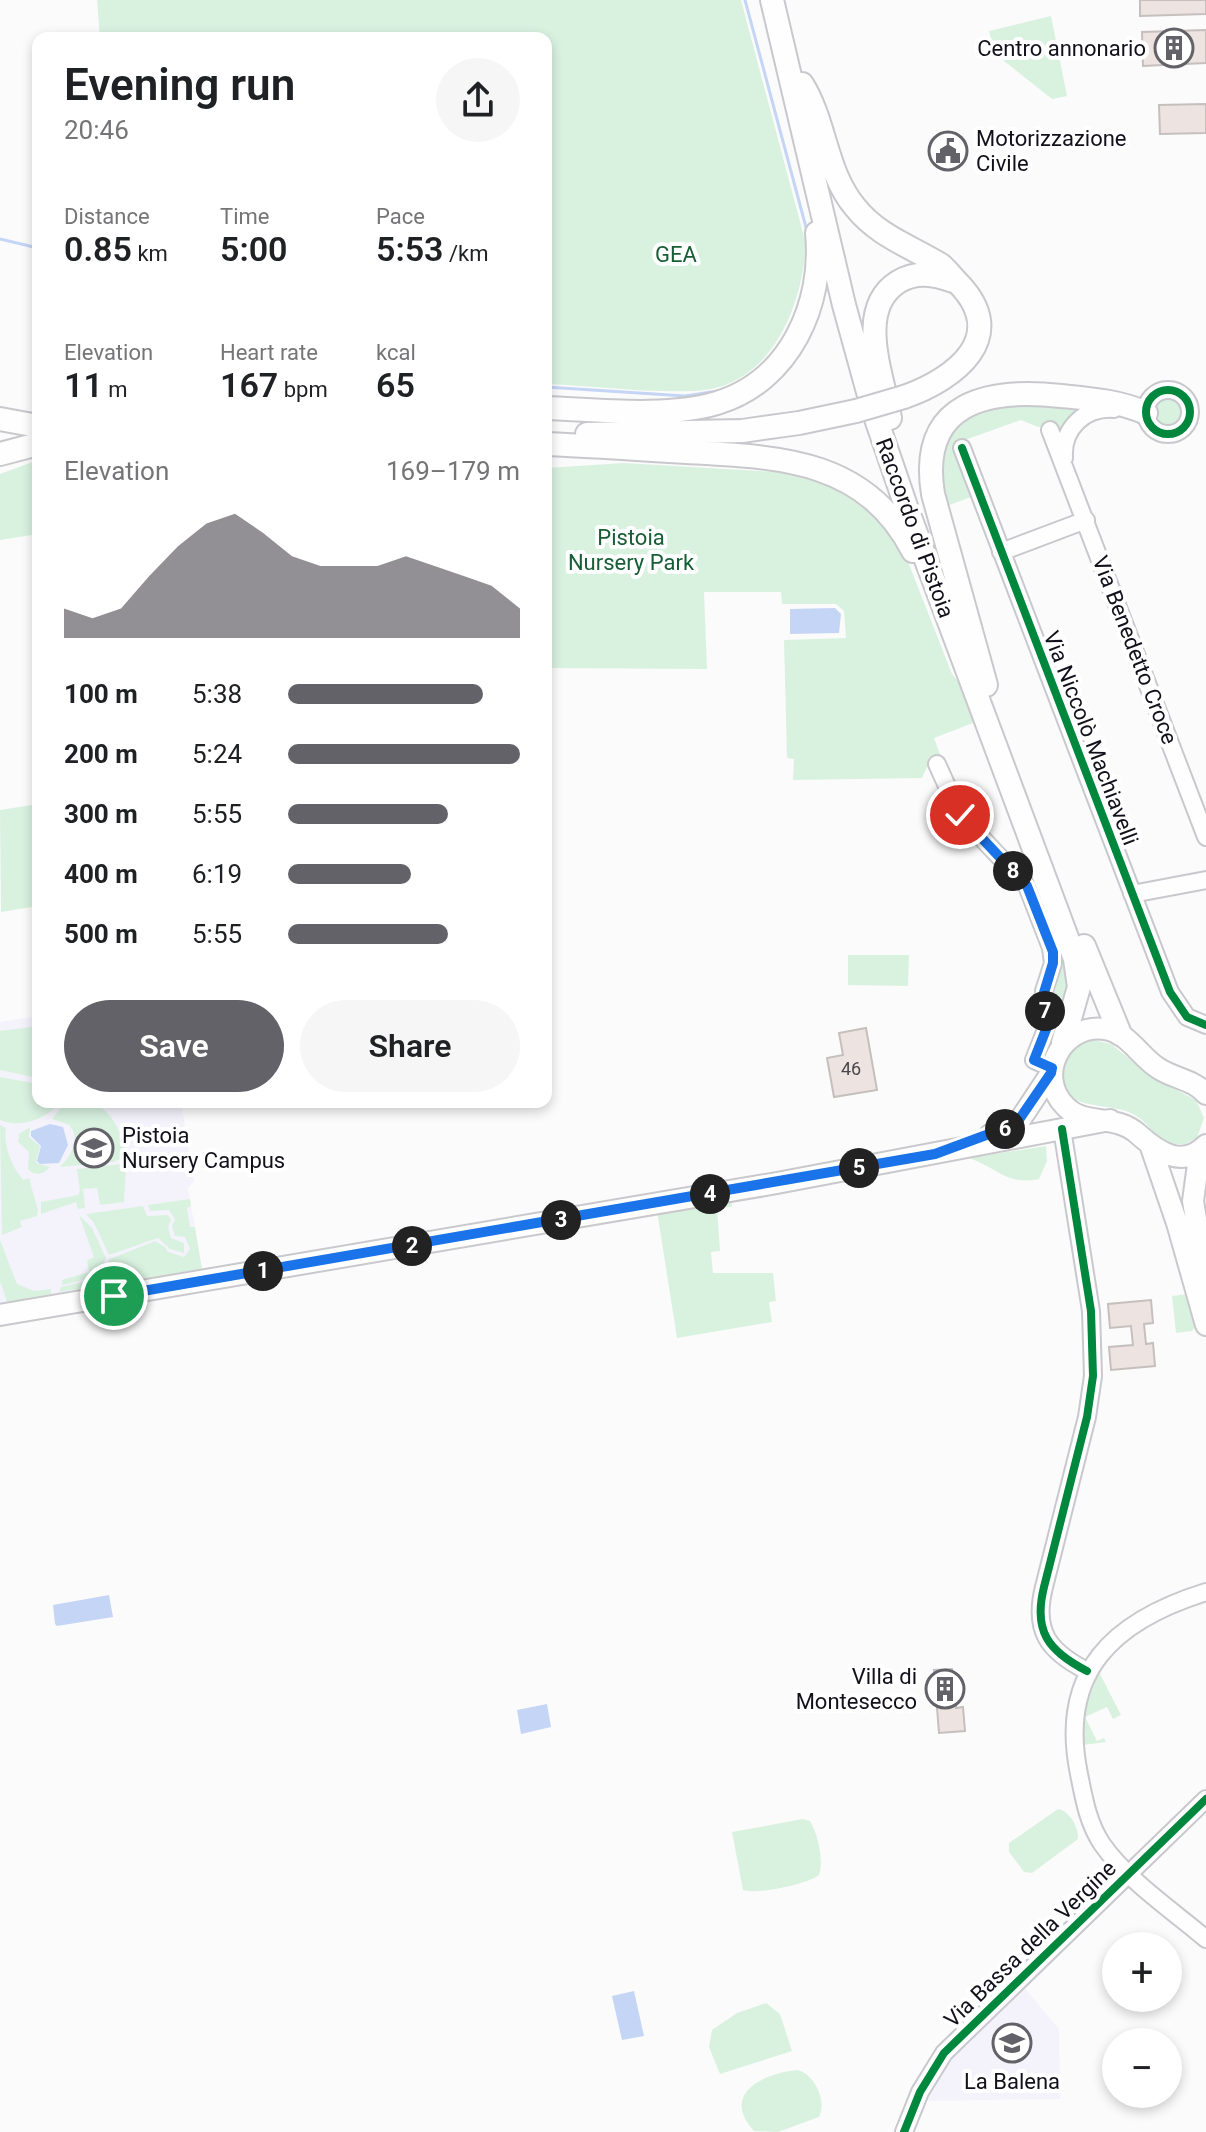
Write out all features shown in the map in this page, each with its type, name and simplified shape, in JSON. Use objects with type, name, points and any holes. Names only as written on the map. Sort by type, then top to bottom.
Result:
[{"type":"highway","name":"Raccordo di Pistoia","points":[[772,0],[873,410],[1077,965],[1079,987],[1063,1043]]},
{"type":"highway","name":"Raccordo di Pistoia","points":[[783,0],[858,315],[891,427],[1107,1008],[1120,1034]]},
{"type":"highway","points":[[552,440],[631,432],[742,431],[856,411],[904,397],[947,378],[974,348],[978,332],[976,310],[971,299],[943,267],[875,228],[853,206],[835,175],[815,105],[802,84]]},
{"type":"highway","points":[[552,408],[643,410],[705,406],[742,392],[773,369],[795,343],[814,292],[818,242],[811,168]]},
{"type":"highway","points":[[891,427],[876,348],[876,321],[880,304],[893,286],[911,276],[934,275],[957,282]]},
{"type":"highway","points":[[986,685],[933,494],[931,466],[936,441],[944,426],[967,405],[1004,393],[1029,392],[1105,401],[1146,416]]},
{"type":"highway","points":[[552,417],[631,432]]},
{"type":"highway","points":[[0,419],[32,425]]},
{"type":"highway","points":[[0,436],[32,434]]},
{"type":"highway","points":[[552,441],[763,456],[820,469],[858,489],[891,519],[910,545],[930,589],[947,615]]},
{"type":"highway","points":[[0,454],[32,446]]},
{"type":"main road","points":[[941,1153],[1016,1124],[1052,1071],[1063,1043],[1078,1033],[1094,1029],[1107,1029],[1120,1034],[1160,1069],[1202,1088]]},
{"type":"main road","points":[[1052,1071],[1057,1095],[1070,1111],[1082,1117],[1110,1120],[1131,1128],[1151,1147],[1176,1157],[1203,1147]]},
{"type":"main road","points":[[0,1315],[941,1153],[1110,1120]]},
{"type":"main road","points":[[1151,1147],[1177,1223],[1206,1325]]},
{"type":"main road","points":[[1203,1147],[1194,1176],[1193,1201],[1206,1280]]},
{"type":"street","points":[[1206,410],[1175,391],[1160,391],[1149,401],[1146,416],[1153,429],[1164,434],[1175,434],[1206,417]]},
{"type":"street","points":[[1186,426],[1190,416],[1187,400]]},
{"type":"street","points":[[1064,463],[1067,434],[1075,423],[1092,411],[1121,410],[1146,416]]},
{"type":"street","name":"Via Benedetto Croce","points":[[1050,430],[1206,837]]},
{"type":"street","name":"Via Niccolò Machiavelli","points":[[962,448],[1173,1000],[1187,1017],[1206,1025]]},
{"type":"street","points":[[1001,552],[1086,520]]},
{"type":"street","points":[[937,764],[960,815],[1022,880],[1032,897],[1054,959],[1044,991],[1047,1027],[1034,1060],[1052,1071]]},
{"type":"street","points":[[1132,894],[1206,880]]},
{"type":"street","points":[[1062,1129],[1089,1300],[1093,1346],[1090,1404],[1042,1595],[1040,1614],[1047,1640],[1053,1649],[1087,1671]]},
{"type":"street","points":[[1206,1592],[1175,1601],[1151,1614],[1122,1636],[1087,1671],[1076,1702],[1073,1734],[1085,1804],[1099,1840],[1129,1872],[1206,1939]]},
{"type":"street","name":"Via Bassa della Vergine","points":[[904,2132],[920,2092],[944,2053],[1206,1799]]},
{"type":"shaded area","name":"Pistoia Nursery Campus","points":[[32,1017],[32,1108],[182,1108],[194,1181],[188,1188],[202,1269],[0,1303],[0,1022]]},
{"type":"shaded area","name":"La Balena","points":[[1022,1985],[1059,2029],[1060,2099],[923,2101],[939,2071]]},
{"type":"green space","name":"GEA","points":[[97,0],[741,0],[806,244],[798,294],[789,318],[762,360],[743,376],[720,386],[676,391],[552,384],[552,32],[100,32]]},
{"type":"green space","points":[[1051,16],[1067,96],[1052,99],[994,53],[989,31]]},
{"type":"green space","points":[[1168,397],[1179,401],[1183,412],[1179,423],[1168,427],[1157,423],[1153,412],[1157,401]]},
{"type":"green space","points":[[1035,403],[1077,409],[1066,421],[1060,437],[1055,425],[1038,427],[1021,420],[962,441],[974,496],[941,508],[937,489],[949,428],[981,408]]},
{"type":"green space","points":[[32,462],[32,535],[0,540],[0,474]]},
{"type":"green space","name":"Pistoia Nursery Park","points":[[624,463],[776,472],[819,482],[851,496],[884,525],[907,559],[952,674],[965,690],[973,723],[934,738],[943,762],[927,767],[922,778],[793,780],[794,759],[787,758],[784,640],[846,638],[844,611],[836,604],[782,604],[781,592],[704,592],[707,669],[552,668],[552,468]]},
{"type":"green space","points":[[32,805],[32,907],[1,912],[0,810]]},
{"type":"green space","points":[[1048,902],[1050,922],[1069,981],[1056,1024],[1052,1023],[1039,905]]},
{"type":"green space","points":[[848,955],[909,955],[908,986],[848,985]]},
{"type":"green space","points":[[32,1027],[32,1077],[0,1070],[0,1031]]},
{"type":"green space","points":[[1094,1040],[1111,1044],[1153,1078],[1196,1100],[1204,1118],[1197,1138],[1185,1144],[1169,1144],[1131,1113],[1072,1098],[1065,1090],[1062,1078],[1065,1061],[1076,1047]]},
{"type":"green space","points":[[0,1077],[32,1083],[32,1108],[55,1108],[41,1118],[24,1123],[0,1120]]},
{"type":"green space","points":[[60,1108],[102,1108],[120,1132],[127,1156],[113,1162],[60,1167],[71,1153],[74,1136],[69,1125],[52,1119]]},
{"type":"green space","points":[[0,1125],[6,1128],[7,1148],[15,1169],[23,1180],[29,1178],[38,1210],[37,1216],[20,1221],[22,1227],[2,1235]]},
{"type":"green space","points":[[30,1127],[29,1137],[40,1146],[36,1163],[50,1167],[39,1174],[28,1169],[29,1152],[18,1142],[19,1134]]},
{"type":"green space","points":[[1046,1146],[1047,1161],[1039,1179],[1028,1181],[1010,1178],[969,1158]]},
{"type":"green space","points":[[122,1164],[126,1167],[124,1202],[100,1205],[97,1188],[83,1189],[85,1208],[78,1209],[76,1202],[41,1214],[41,1202],[78,1195],[77,1169]]},
{"type":"green space","points":[[190,1199],[191,1206],[187,1208],[190,1227],[195,1227],[202,1269],[59,1292],[61,1287],[95,1279],[110,1259],[155,1241],[168,1252],[184,1257],[190,1249],[185,1237],[175,1236],[172,1226],[175,1219],[169,1210],[150,1211],[148,1205]]},
{"type":"green space","points":[[731,1199],[732,1207],[717,1208],[720,1251],[711,1252],[713,1273],[773,1273],[776,1301],[769,1302],[772,1322],[677,1338],[657,1211]]},
{"type":"green space","points":[[143,1206],[147,1216],[168,1215],[171,1238],[184,1243],[184,1253],[170,1249],[158,1238],[109,1255],[94,1223],[86,1214]]},
{"type":"green space","points":[[79,1215],[92,1228],[106,1258],[98,1270],[88,1277],[62,1285],[62,1280],[89,1272],[87,1260],[94,1257]]},
{"type":"green space","points":[[0,1240],[17,1284],[34,1291],[51,1289],[51,1294],[7,1302],[0,1281]]},
{"type":"green space","points":[[1188,1294],[1196,1326],[1192,1331],[1176,1333],[1172,1296]]},
{"type":"green space","points":[[1099,1672],[1121,1715],[1113,1719],[1107,1707],[1085,1717],[1097,1741],[1104,1738],[1106,1742],[1083,1745],[1084,1711]]},
{"type":"green space","points":[[1058,1809],[1073,1821],[1078,1839],[1032,1873],[1024,1872],[1009,1852],[1009,1843]]},
{"type":"green space","points":[[803,1819],[810,1821],[818,1840],[819,1875],[782,1888],[743,1890],[732,1832]]},
{"type":"green space","points":[[766,2003],[780,2014],[792,2051],[720,2074],[709,2047],[712,2030],[737,2013]]},
{"type":"green space","points":[[798,2070],[810,2077],[818,2089],[821,2104],[819,2117],[778,2132],[754,2131],[745,2118],[742,2106],[744,2096],[760,2081]]},
{"type":"water","points":[[835,608],[841,614],[839,633],[790,634],[790,609]]},
{"type":"water","points":[[50,1124],[63,1127],[68,1145],[59,1163],[40,1164],[37,1161],[41,1146],[31,1136],[31,1131]]},
{"type":"water","points":[[109,1595],[113,1617],[55,1624],[53,1605]]},
{"type":"water","points":[[547,1704],[551,1727],[521,1734],[517,1710]]},
{"type":"water","points":[[634,1991],[644,2036],[622,2040],[612,1996]]},
{"type":"building","name":"Centro annonario","points":[[1140,0],[1206,0],[1206,14],[1140,16]]},
{"type":"building","name":"Centro annonario","points":[[1206,30],[1206,63],[1143,66],[1142,32]]},
{"type":"building","name":"Centro annonario","points":[[1206,104],[1206,133],[1160,134],[1159,105]]},
{"type":"building","points":[[866,1028],[877,1090],[834,1097],[827,1058],[843,1055],[839,1033]]},
{"type":"building","points":[[1151,1300],[1153,1323],[1144,1324],[1146,1344],[1153,1343],[1155,1366],[1111,1370],[1109,1347],[1133,1345],[1131,1326],[1110,1328],[1108,1304]]},
{"type":"building","name":"Villa di Montesecco","points":[[952,1669],[956,1708],[963,1707],[965,1731],[939,1733],[934,1670]]},
{"type":"waterway","points":[[745,0],[807,231]]},
{"type":"waterway","points":[[0,239],[32,247]]},
{"type":"waterway","points":[[552,387],[685,396],[718,391]]},
{"type":"cycle path","points":[[1168,390],[1184,396],[1190,412],[1184,428],[1168,434],[1152,428],[1146,412],[1152,396],[1168,390]]},
{"type":"cycle path","points":[[962,448],[1170,992],[1187,1017],[1206,1025]]},
{"type":"cycle path","points":[[1062,1129],[1091,1311],[1093,1376],[1087,1417],[1044,1587],[1041,1616],[1042,1628],[1053,1647],[1087,1671]]},
{"type":"cycle path","points":[[904,2132],[920,2092],[944,2053],[1206,1799]]},
{"type":"place","name":"Centro annonario","points":[[1174,48]]},
{"type":"place","name":"Motorizzazione Civile","points":[[948,151]]},
{"type":"place","name":"Pistoia Nursery Campus","points":[[94,1148]]},
{"type":"place","name":"Villa di Montesecco","points":[[945,1689]]},
{"type":"place","name":"La Balena","points":[[1012,2043]]},
{"type":"route","points":[[114,1296],[941,1153],[1011,1127],[1024,1115],[1051,1073],[1052,1068],[1034,1060],[1047,1027],[1044,991],[1053,956],[1027,886],[960,815]]}]
